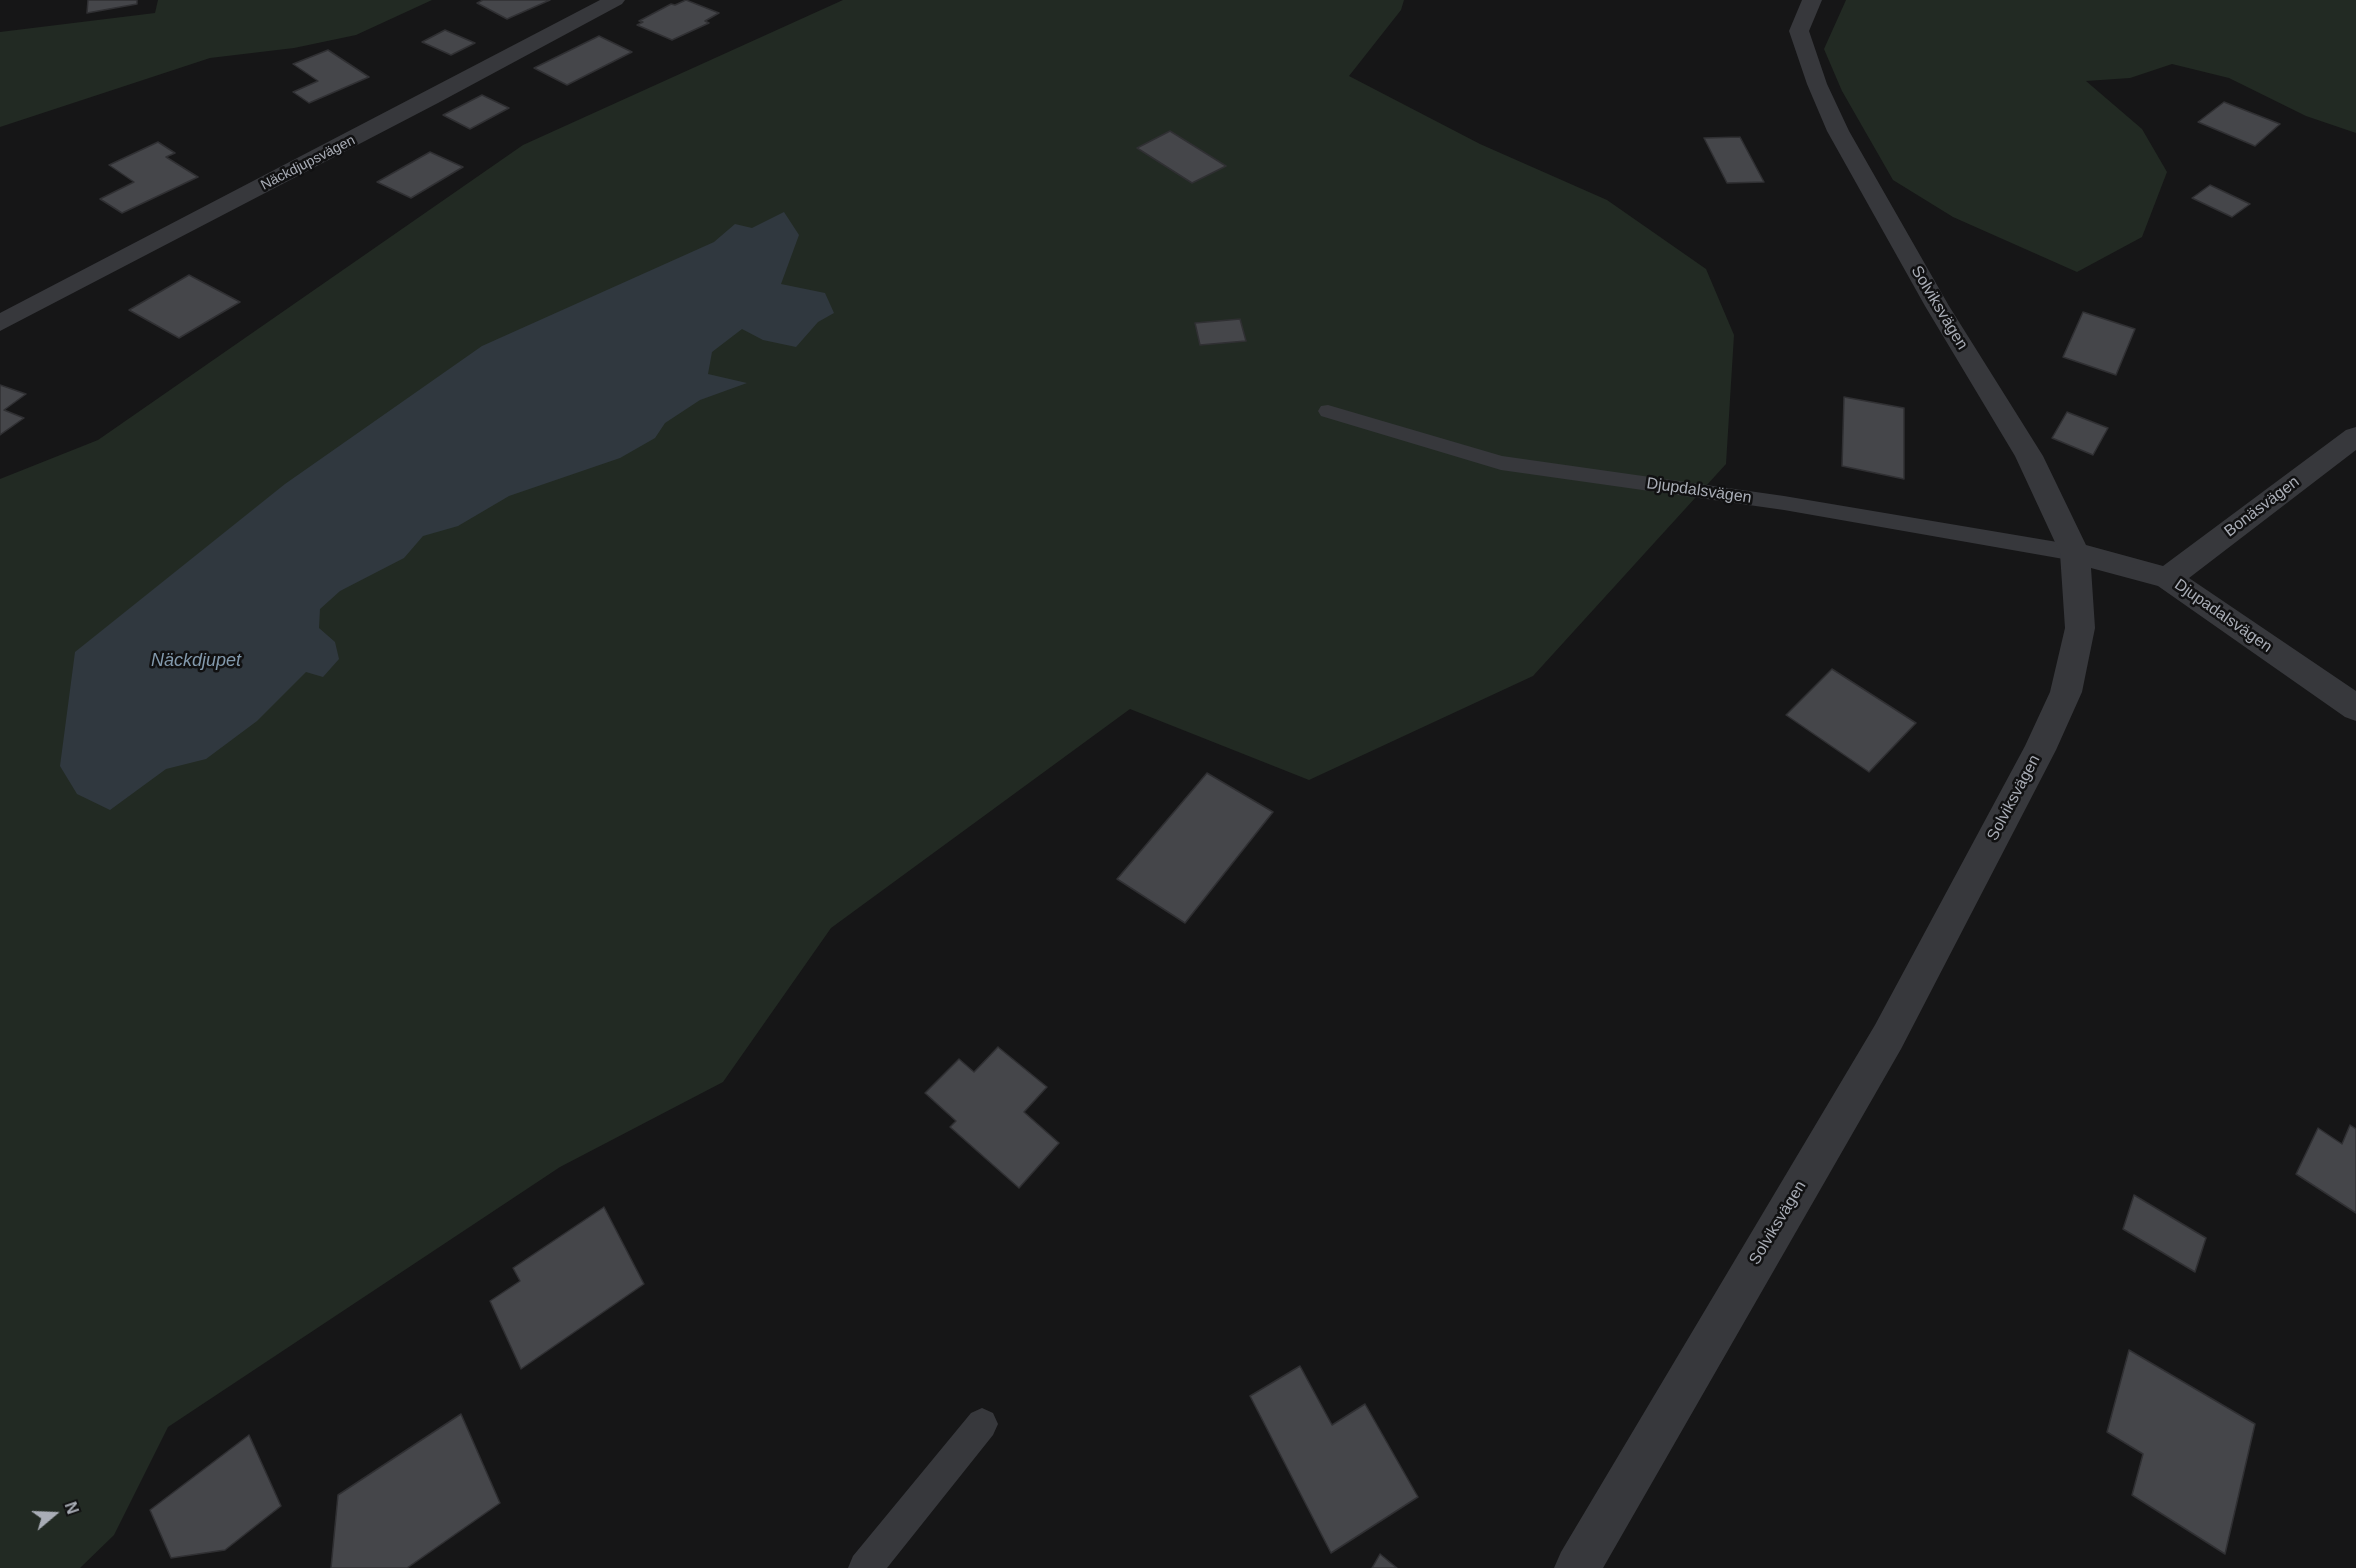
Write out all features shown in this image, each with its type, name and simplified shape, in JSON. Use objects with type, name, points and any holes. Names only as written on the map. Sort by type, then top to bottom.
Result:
[{"type":"street","name":"Näckdjupsvägen","points":[[0,323],[420,105],[615,0]]},
{"type":"street","name":"Solviksvägen","points":[[1577,1568],[1888,1037],[2040,750],[2066,692],[2080,628],[2075,553],[2029,456],[1937,306],[1838,131],[1817,84],[1799,31],[1812,0]]},
{"type":"street","name":"Bonäsvägen","points":[[2168,578],[2356,436]]},
{"type":"street","name":"Djupadalsvägen","points":[[2075,553],[2168,578],[2356,708]]},
{"type":"lane","name":"Djupdalsvägen","points":[[1328,411],[1501,463],[1784,502],[2075,553]]},
{"type":"lane","points":[[864,1568],[982,1424]]},
{"type":"shaded area","points":[[158,0],[432,0],[356,35],[294,48],[210,58],[0,127],[0,32],[155,13]]},
{"type":"shaded area","points":[[843,0],[1404,0],[1401,10],[1349,76],[1480,144],[1607,200],[1706,269],[1734,335],[1726,464],[1533,676],[1309,780],[1130,709],[831,928],[723,1082],[560,1167],[168,1427],[114,1535],[80,1568],[0,1568],[0,479],[98,440],[523,145]]},
{"type":"shaded area","points":[[1846,0],[2356,0],[2356,133],[2306,116],[2229,78],[2172,64],[2130,78],[2086,81],[2142,129],[2167,172],[2142,237],[2077,272],[1953,217],[1893,180],[1842,91],[1824,49]]},
{"type":"water","name":"Näckdjupet","points":[[784,212],[799,235],[781,284],[825,293],[834,313],[818,322],[796,347],[763,340],[742,329],[712,352],[708,374],[747,383],[700,400],[665,423],[655,438],[620,458],[509,496],[458,526],[423,536],[404,558],[340,591],[320,609],[319,628],[335,642],[339,659],[323,677],[306,672],[257,721],[206,759],[166,769],[110,810],[77,794],[60,766],[75,652],[285,484],[482,346],[714,242],[735,224],[752,228]]},
{"type":"building","points":[[88,0],[137,0],[137,4],[87,13]]},
{"type":"building","points":[[483,0],[550,0],[507,19],[477,3]]},
{"type":"building","points":[[686,0],[719,13],[705,21],[709,23],[672,40],[637,25],[643,22],[639,21],[671,4],[675,5]]},
{"type":"building","points":[[445,30],[475,43],[451,55],[422,42]]},
{"type":"building","points":[[599,36],[632,52],[567,85],[534,68]]},
{"type":"building","points":[[328,50],[369,77],[309,103],[293,92],[318,81],[293,64]]},
{"type":"building","points":[[482,95],[509,108],[470,129],[443,115]]},
{"type":"building","points":[[2224,102],[2280,124],[2255,146],[2198,122]]},
{"type":"building","points":[[1170,131],[1226,166],[1192,183],[1137,148]]},
{"type":"building","points":[[1740,137],[1764,182],[1727,183],[1704,138]]},
{"type":"building","points":[[158,142],[175,153],[166,157],[198,177],[122,213],[100,199],[134,182],[109,165]]},
{"type":"building","points":[[430,152],[463,167],[411,198],[377,182]]},
{"type":"building","points":[[2210,185],[2250,204],[2232,217],[2192,198]]},
{"type":"building","points":[[189,275],[240,302],[179,338],[129,310]]},
{"type":"building","points":[[2083,312],[2135,329],[2116,375],[2063,357]]},
{"type":"building","points":[[1240,319],[1246,341],[1200,345],[1195,323]]},
{"type":"building","points":[[0,385],[26,394],[4,410],[24,418],[0,435]]},
{"type":"building","points":[[1844,397],[1904,408],[1904,479],[1842,466]]},
{"type":"building","points":[[2067,412],[2108,428],[2093,455],[2052,438]]},
{"type":"building","points":[[1832,669],[1916,723],[1869,772],[1786,715]]},
{"type":"building","points":[[1207,773],[1273,812],[1185,923],[1117,879]]},
{"type":"building","points":[[998,1047],[1047,1087],[1024,1112],[1059,1143],[1019,1188],[950,1127],[956,1121],[925,1093],[959,1059],[974,1072]]},
{"type":"building","points":[[2350,1125],[2356,1129],[2356,1213],[2296,1174],[2318,1128],[2342,1144]]},
{"type":"building","points":[[2134,1195],[2206,1238],[2195,1272],[2123,1229]]},
{"type":"building","points":[[604,1207],[644,1284],[521,1369],[490,1301],[520,1281],[513,1268]]},
{"type":"building","points":[[2129,1350],[2255,1424],[2225,1554],[2132,1495],[2143,1454],[2107,1432]]},
{"type":"building","points":[[1300,1366],[1332,1425],[1365,1404],[1418,1497],[1331,1553],[1250,1396]]},
{"type":"building","points":[[461,1414],[500,1503],[407,1568],[331,1568],[338,1495]]},
{"type":"building","points":[[249,1435],[281,1506],[225,1550],[171,1558],[150,1510]]},
{"type":"building","points":[[1380,1554],[1397,1568],[1372,1568]]}]
